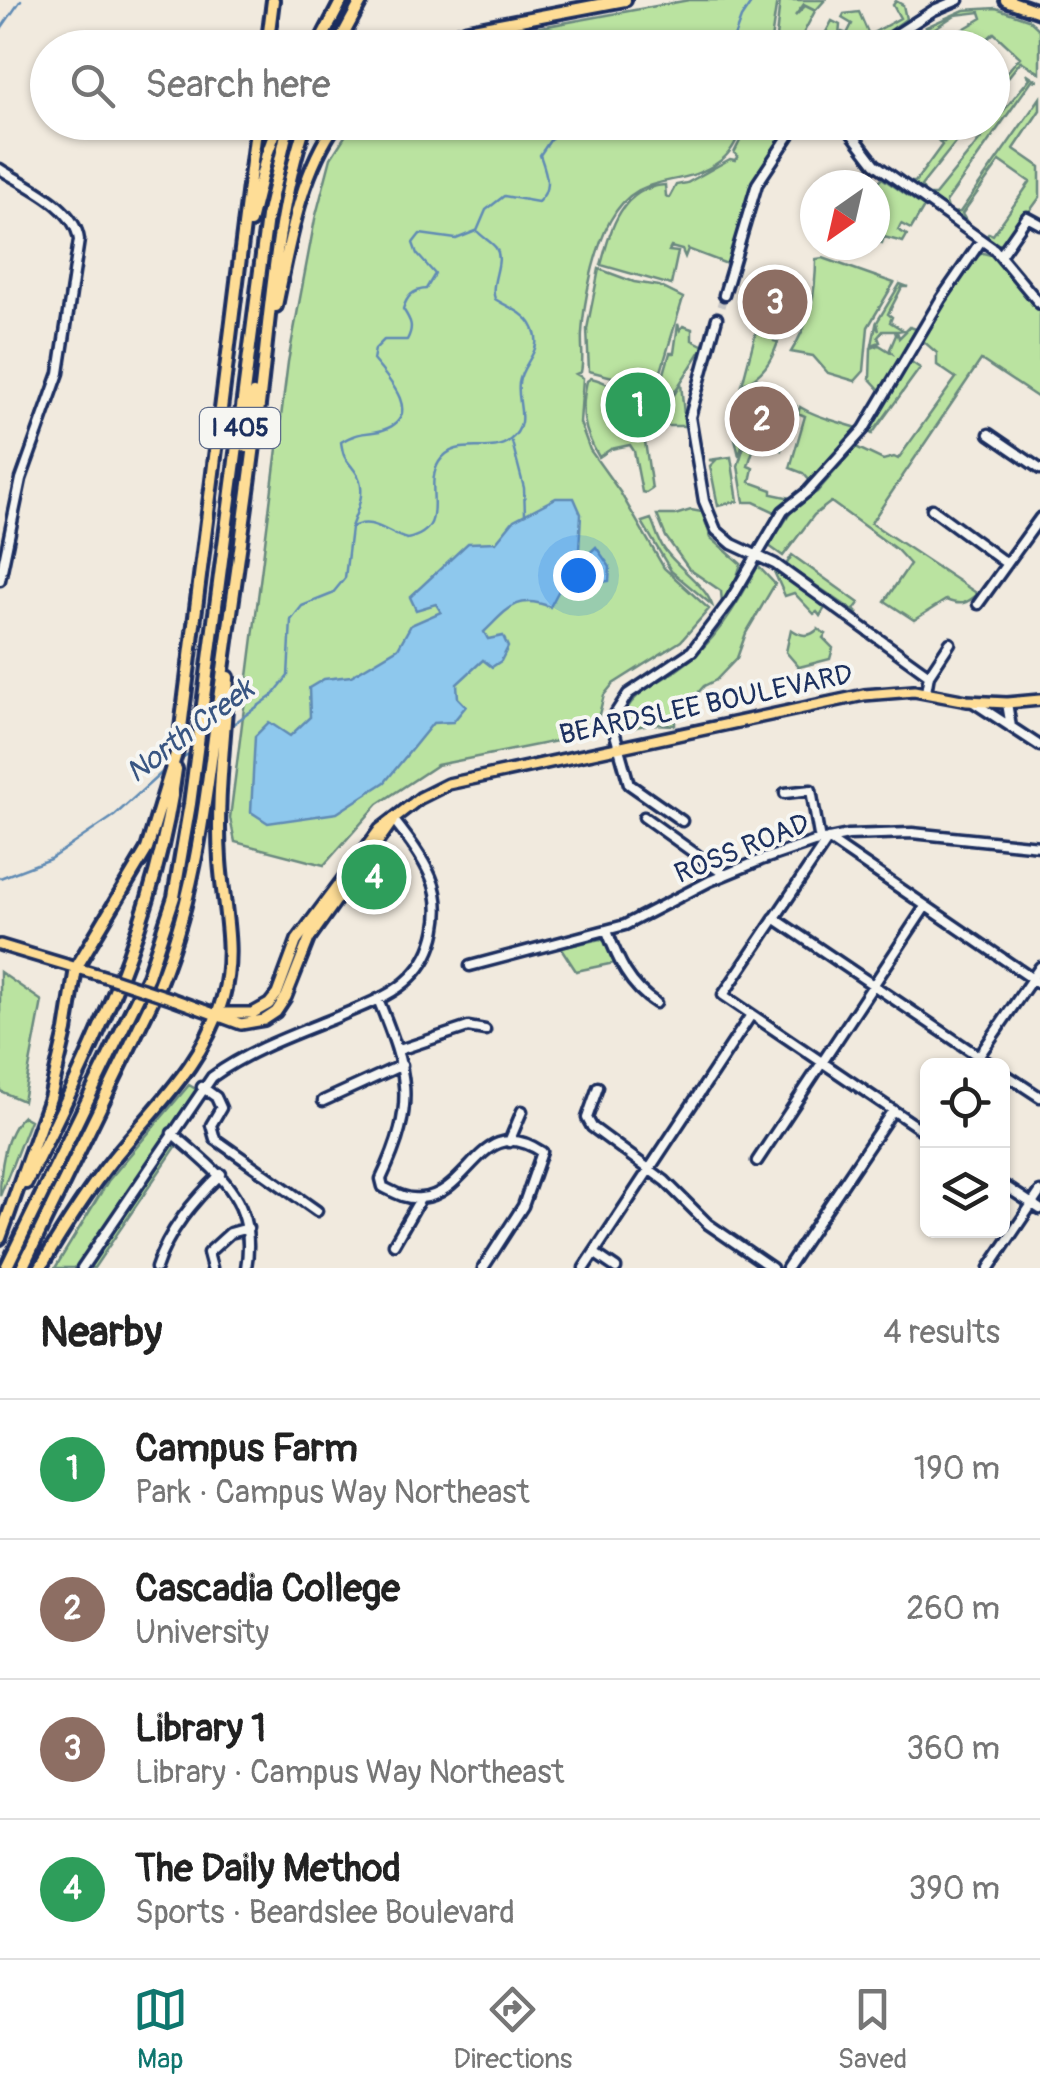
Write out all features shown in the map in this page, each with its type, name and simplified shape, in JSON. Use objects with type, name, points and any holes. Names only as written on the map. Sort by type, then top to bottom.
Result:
[{"type":"highway","points":[[269,30],[273,0]]},
{"type":"highway","points":[[323,30],[339,0]]},
{"type":"highway","points":[[343,30],[359,0]]},
{"type":"highway","points":[[468,30],[625,0]]},
{"type":"highway","points":[[1005,0],[1040,15]]},
{"type":"highway","points":[[0,1238],[113,1002],[146,904],[178,746],[256,140]]},
{"type":"highway","points":[[241,257],[267,154],[274,140]]},
{"type":"highway","name":"I 405","points":[[3,1268],[145,971],[169,898],[193,766],[264,207],[280,140]]},
{"type":"highway","name":"I 405","points":[[20,1268],[167,969],[193,879],[272,248],[282,192],[298,140]]},
{"type":"highway","name":"I 405","points":[[213,722],[268,320],[299,140]]},
{"type":"highway","points":[[268,320],[276,306],[310,176],[326,140]]},
{"type":"highway","points":[[40,1268],[111,1162],[184,1076],[218,1013],[230,960],[220,861],[233,591]]},
{"type":"highway","points":[[7,1224],[58,1068],[76,968],[137,870],[171,781]]},
{"type":"main road","name":"BEARDSLEE BOULEVARD","points":[[218,1013],[241,1024],[264,1020],[297,940],[314,912],[380,828],[420,798],[464,779],[864,695],[900,691],[970,701],[1040,700]]},
{"type":"main road","points":[[0,944],[218,1013]]},
{"type":"street","points":[[909,30],[934,10],[958,0]]},
{"type":"street","points":[[724,295],[757,184],[786,140]]},
{"type":"street","points":[[857,140],[875,164],[1000,256],[1040,304]]},
{"type":"street","points":[[0,168],[72,220],[79,240],[63,351],[52,395],[20,479],[0,580]]},
{"type":"street","points":[[1000,256],[1027,217],[1040,224]]},
{"type":"street","points":[[682,821],[630,786],[614,728],[620,704],[628,694],[692,651],[730,601],[783,510],[808,492],[857,439],[941,300],[982,241]]},
{"type":"street","points":[[717,318],[691,410],[704,502],[719,534],[775,564],[929,675]]},
{"type":"street","points":[[989,434],[1040,470]]},
{"type":"street","points":[[932,509],[1007,564]]},
{"type":"street","points":[[978,604],[1038,524]]},
{"type":"street","points":[[926,692],[929,675],[950,643]]},
{"type":"street","points":[[970,701],[1040,746]]},
{"type":"street","points":[[1007,703],[1012,727]]},
{"type":"street","points":[[785,793],[811,790],[824,840],[1036,981]]},
{"type":"street","points":[[644,817],[725,875]]},
{"type":"street","points":[[82,1268],[202,1088],[227,1066],[378,999],[413,976],[432,944],[437,895],[430,874],[393,819]]},
{"type":"street","name":"ROSS ROAD","points":[[470,966],[607,930],[725,875],[824,840],[892,832],[1040,846]]},
{"type":"street","points":[[824,840],[723,996],[920,1129]]},
{"type":"street","points":[[758,1161],[926,907]]},
{"type":"street","points":[[774,918],[981,1058]]},
{"type":"street","points":[[607,930],[618,961],[638,990],[656,1003]]},
{"type":"street","points":[[978,1056],[1036,981],[1040,968]]},
{"type":"street","points":[[378,999],[398,1050],[406,1086],[402,1124],[381,1179],[383,1187],[420,1199],[453,1184],[487,1148],[510,1142],[542,1152],[523,1206],[483,1268]]},
{"type":"street","points":[[584,1268],[751,1014]]},
{"type":"street","points":[[398,1050],[468,1026],[485,1030]]},
{"type":"street","points":[[323,1101],[402,1064]]},
{"type":"street","points":[[1010,1077],[1040,1098]]},
{"type":"street","points":[[598,1087],[588,1118],[592,1127],[646,1165],[708,1224],[772,1268]]},
{"type":"street","points":[[202,1088],[216,1097],[221,1108],[211,1125],[214,1138],[317,1211]]},
{"type":"street","points":[[787,1268],[893,1110]]},
{"type":"street","points":[[510,1142],[522,1111]]},
{"type":"street","points":[[172,1133],[220,1174],[232,1191],[248,1228],[246,1268]]},
{"type":"street","points":[[156,1268],[191,1203],[220,1174]]},
{"type":"street","points":[[1010,1189],[1036,1207]]},
{"type":"street","points":[[989,1268],[1036,1207],[1040,1192]]},
{"type":"street","points":[[394,1244],[420,1199]]},
{"type":"street","points":[[212,1268],[208,1253],[230,1233],[248,1228]]},
{"type":"street","points":[[594,1253],[616,1268]]},
{"type":"green space","points":[[689,0],[777,0],[773,30],[525,30]]},
{"type":"green space","points":[[780,0],[825,0],[816,10],[804,4],[795,16],[805,6],[815,11],[805,30],[777,30]]},
{"type":"green space","points":[[896,1],[903,5],[906,19],[891,30],[878,30],[900,18],[893,5]]},
{"type":"green space","points":[[996,8],[1028,19],[1040,30],[1040,73],[1021,61],[1010,75],[1010,68],[1020,57],[1010,48],[1010,30],[962,30],[982,18],[980,12],[955,15],[932,30],[926,27],[964,10]]},
{"type":"green space","points":[[859,12],[867,30],[849,30],[852,24],[842,18],[844,14]]},
{"type":"green space","points":[[832,21],[840,25],[840,30],[827,30]]},
{"type":"green space","points":[[1026,73],[1038,81],[1032,80],[1010,111],[1010,103],[1030,78]]},
{"type":"green space","points":[[1040,98],[1040,110],[1014,149],[1040,167],[1040,197],[1002,249],[986,237],[989,233],[993,235],[1030,182],[1000,161],[962,214],[965,219],[953,213],[960,212]]},
{"type":"green space","points":[[342,140],[736,140],[725,157],[705,170],[647,186],[621,204],[599,247],[591,276],[583,320],[582,367],[576,374],[583,378],[580,423],[590,450],[620,492],[664,568],[709,609],[681,641],[613,684],[604,695],[596,726],[587,735],[437,765],[378,804],[324,865],[235,842],[230,818],[288,362],[315,219],[331,158]]},
{"type":"green space","points":[[740,140],[782,140],[756,179],[731,261],[727,264],[688,249],[685,257],[682,250],[671,247],[669,251],[678,252],[671,285],[601,265],[614,224],[628,202],[650,188],[665,185],[669,198],[676,185],[735,160],[738,156],[734,153]]},
{"type":"green space","points":[[938,140],[958,140],[921,186],[924,191],[909,182],[915,182],[942,145]]},
{"type":"green space","points":[[980,140],[990,140],[946,202],[948,209],[928,195],[935,195]]},
{"type":"green space","points":[[890,184],[924,207],[911,229],[901,224],[898,230],[907,235],[903,242],[890,239]]},
{"type":"green space","points":[[983,253],[995,256],[1010,274],[1040,296],[1040,399],[981,360],[871,523],[978,594],[963,603],[946,600],[914,620],[885,601],[910,564],[831,502],[814,515],[783,556],[769,546],[796,504],[817,492],[856,447],[883,460],[898,459],[956,378],[937,365],[937,353],[922,340],[976,257]]},
{"type":"green space","points":[[816,260],[829,260],[894,283],[868,327],[864,371],[855,381],[828,373],[813,356],[791,352],[803,330],[815,284]]},
{"type":"green space","points":[[599,269],[659,286],[683,298],[656,388],[589,371],[587,329]]},
{"type":"green space","points":[[900,284],[908,287],[902,287],[888,314],[892,317],[890,322],[903,330],[897,331],[899,338],[910,327],[916,329],[881,391],[870,379],[871,348],[879,345],[892,353],[895,331],[883,331],[878,337],[880,342],[872,345],[876,325],[879,331],[877,322]]},
{"type":"green space","points":[[678,324],[680,330],[683,326],[692,329],[692,340],[704,346],[663,410],[657,411],[654,408],[670,353],[674,353]]},
{"type":"green space","points":[[756,332],[775,337],[778,342],[765,367],[742,385]]},
{"type":"green space","points":[[910,361],[920,368],[872,434],[868,431]]},
{"type":"green space","points":[[591,378],[631,395],[634,387],[654,393],[652,409],[657,414],[664,412],[681,383],[685,426],[662,426],[644,435],[652,489],[646,493],[642,492],[630,445],[611,449],[599,457],[594,447],[584,411],[587,381]]},
{"type":"green space","points":[[736,402],[753,407],[739,456],[731,420]]},
{"type":"green space","points":[[778,403],[796,406],[781,450],[775,446],[779,430],[751,422],[761,407]]},
{"type":"green space","points":[[800,407],[857,428],[811,482],[803,473],[790,468],[805,416],[798,413]]},
{"type":"green space","points":[[744,446],[753,450],[748,466],[753,468],[750,482],[772,490],[772,494],[791,498],[775,512],[754,502],[744,502],[738,466]]},
{"type":"green space","points":[[731,457],[738,501],[718,506],[710,466],[715,461],[709,460]]},
{"type":"green space","points":[[702,512],[711,538],[741,564],[734,586],[722,603],[721,591],[689,569],[666,537],[657,515]]},
{"type":"green space","points":[[651,519],[665,550],[704,591],[712,605],[671,571],[642,522]]},
{"type":"green space","points":[[792,555],[859,603],[854,610],[858,614],[786,565]]},
{"type":"green space","points":[[758,566],[775,584],[746,633],[737,658],[716,680],[704,686],[675,719],[675,725],[649,724],[627,729],[622,722],[630,704],[702,649],[733,609]]},
{"type":"green space","points":[[772,567],[826,606],[820,616],[794,593],[785,596]]},
{"type":"green space","points":[[791,629],[805,635],[818,629],[826,634],[823,638],[833,648],[830,659],[799,667],[786,652]]},
{"type":"green space","points":[[600,939],[607,942],[614,963],[576,971],[561,948]]},
{"type":"green space","points":[[0,972],[42,1001],[23,1101],[0,1091]]},
{"type":"green space","points":[[189,1085],[199,1091],[172,1133],[180,1141],[94,1268],[55,1268],[108,1181]]},
{"type":"green space","points":[[23,1116],[30,1120],[0,1196],[7,1142]]},
{"type":"water","points":[[556,498],[574,498],[581,514],[579,550],[567,560],[579,563],[596,547],[610,567],[609,581],[595,583],[568,573],[550,607],[529,602],[506,611],[484,632],[488,639],[503,636],[508,647],[501,661],[492,667],[483,660],[457,684],[458,698],[466,706],[453,722],[433,723],[385,782],[337,813],[268,823],[251,812],[255,736],[269,722],[290,736],[310,717],[309,688],[324,679],[351,676],[398,648],[411,625],[441,612],[436,604],[416,610],[410,597],[468,543],[496,542],[514,520]]},
{"type":"waterway","points":[[0,30],[21,0]]},
{"type":"waterway","name":"North Creek","points":[[737,30],[753,0]]},
{"type":"waterway","name":"North Creek","points":[[229,727],[272,696],[288,676],[291,620],[302,606],[332,594],[345,578],[351,528],[373,524],[407,539],[421,534],[433,517],[435,473],[446,454],[464,448],[502,445],[520,427],[519,383],[535,349],[536,335],[525,317],[495,299],[498,254],[477,231],[486,210],[504,196],[538,202],[543,197],[547,180],[540,155],[550,140]]},
{"type":"waterway","points":[[351,527],[361,484],[344,456],[341,442],[388,428],[398,421],[402,404],[373,360],[375,349],[384,340],[407,340],[411,328],[403,309],[405,304],[414,292],[426,289],[435,274],[417,254],[413,243],[420,234],[456,239],[476,231]]},
{"type":"waterway","points":[[512,442],[524,488],[525,514]]},
{"type":"waterway","name":"North Creek","points":[[179,760],[193,751]]},
{"type":"waterway","name":"North Creek","points":[[0,878],[50,859],[114,816],[168,767]]},
{"type":"tunnel","points":[[717,318],[724,295]]},
{"type":"place","name":"Library 1","points":[[775,302]]},
{"type":"place","name":"Campus Farm","points":[[638,405]]},
{"type":"place","name":"Cascadia College","points":[[762,419]]},
{"type":"place","name":"The Daily Method","points":[[374,877]]}]
